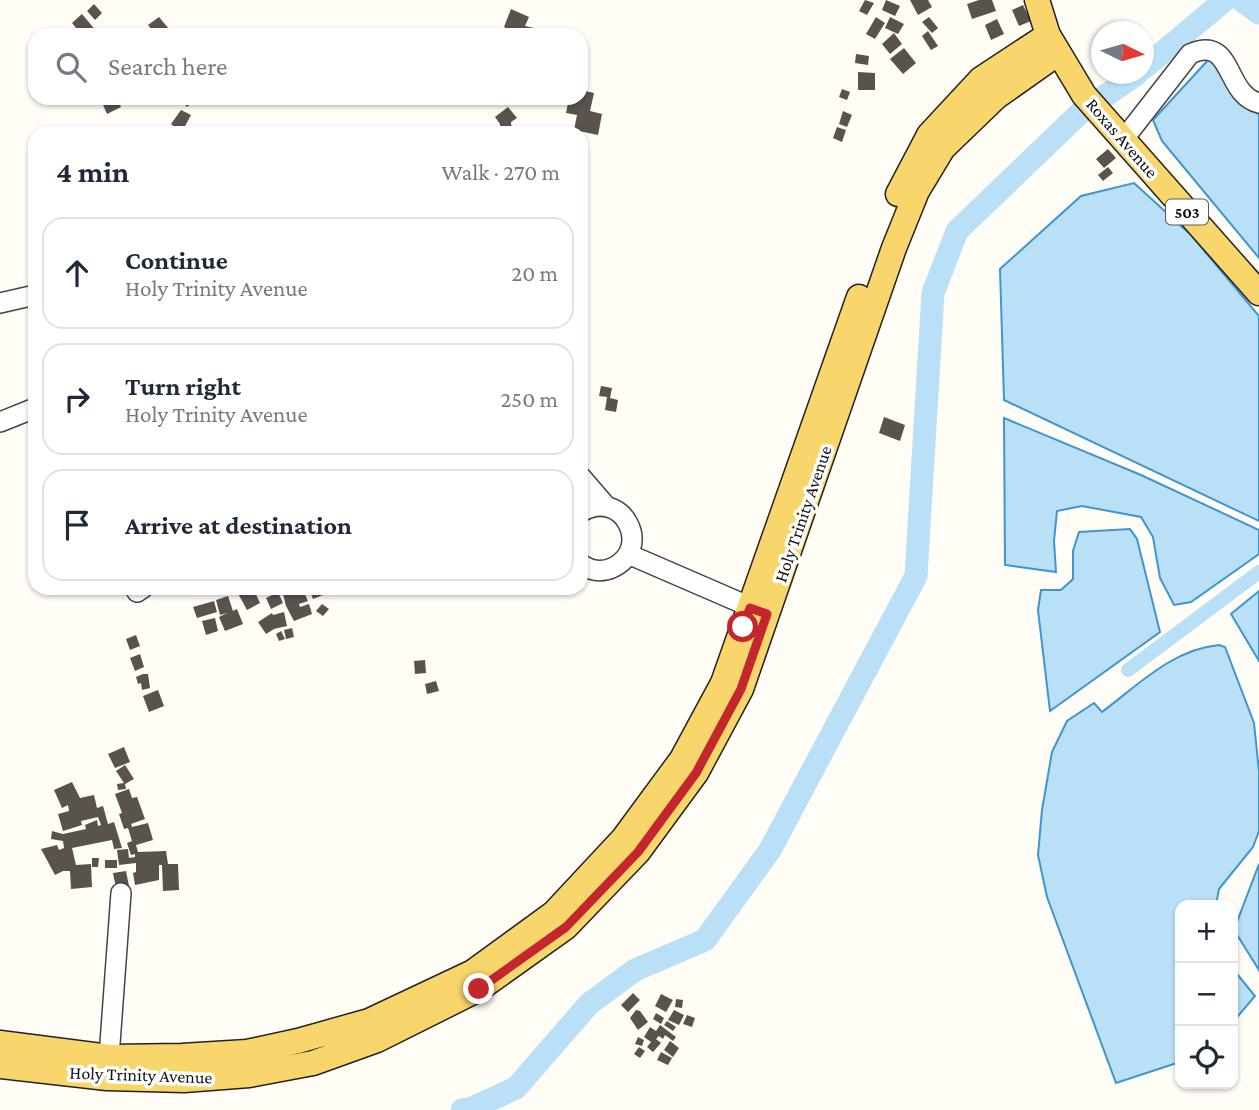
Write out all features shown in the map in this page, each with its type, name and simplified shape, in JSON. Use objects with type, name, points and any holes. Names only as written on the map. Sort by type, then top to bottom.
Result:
[{"type":"main road","name":"Roxas Avenue","points":[[1037,0],[1052,45],[1084,95],[1259,293]]},
{"type":"main road","name":"Holy Trinity Avenue","points":[[0,1066],[107,1078],[184,1080],[250,1075],[313,1063],[377,1040],[479,989],[566,927],[638,852],[696,773],[741,689],[758,611],[879,241],[902,184],[981,79],[1052,45]]},
{"type":"main road","name":"Holy Trinity Avenue","points":[[0,1043],[110,1057],[247,1052],[298,1041],[369,1020],[473,972],[554,913],[624,839],[682,759],[758,611]]},
{"type":"street","points":[[1119,135],[1191,54],[1202,49],[1221,55],[1238,88],[1253,102],[1259,103]]},
{"type":"street","points":[[0,303],[28,297]]},
{"type":"street","points":[[0,422],[28,411]]},
{"type":"street","points":[[588,485],[606,506]]},
{"type":"street","points":[[588,509],[606,506],[618,511],[631,530],[632,543],[620,564],[609,569],[594,570],[588,567]]},
{"type":"street","points":[[628,554],[758,611]]},
{"type":"street","points":[[110,1057],[121,893]]},
{"type":"water","points":[[1209,59],[1259,115],[1259,258],[1162,141],[1153,120]]},
{"type":"water","points":[[1134,183],[1191,235],[1259,316],[1259,521],[1004,400],[1000,269],[1081,196]]},
{"type":"water","points":[[1004,418],[1141,475],[1259,530],[1259,554],[1191,602],[1174,605],[1160,578],[1153,537],[1141,517],[1082,506],[1057,511],[1054,541],[1056,572],[1005,565]]},
{"type":"water","points":[[1130,529],[1137,539],[1160,632],[1050,711],[1038,610],[1041,590],[1061,590],[1073,579],[1073,551],[1079,532]]},
{"type":"water","points":[[1259,591],[1259,661],[1231,614]]},
{"type":"water","points":[[1219,645],[1225,647],[1254,723],[1259,771],[1259,831],[1253,847],[1219,889],[1217,900],[1175,900],[1175,1064],[1116,1083],[1047,897],[1038,855],[1052,752],[1067,721],[1094,703],[1102,712],[1171,661],[1202,648]]},
{"type":"water","points":[[1259,864],[1259,970],[1238,936],[1238,919]]},
{"type":"water","points":[[1238,975],[1255,996],[1238,1016]]},
{"type":"building","points":[[865,0],[874,3],[867,15],[859,11]]},
{"type":"building","points":[[886,0],[900,6],[895,16],[882,10]]},
{"type":"building","points":[[910,0],[928,0],[932,7],[918,15]]},
{"type":"building","points":[[992,0],[996,11],[972,19],[967,4]]},
{"type":"building","points":[[94,4],[102,13],[95,20],[87,11]]},
{"type":"building","points":[[1023,5],[1031,21],[1019,26],[1012,10]]},
{"type":"building","points":[[511,9],[529,17],[525,26],[534,28],[506,28],[504,27]]},
{"type":"building","points":[[82,14],[94,28],[76,28],[72,23]]},
{"type":"building","points":[[159,17],[168,28],[150,28],[148,25]]},
{"type":"building","points":[[876,17],[885,23],[875,39],[866,34]]},
{"type":"building","points":[[890,17],[904,24],[898,34],[885,28]]},
{"type":"building","points":[[929,17],[938,28],[932,33],[922,22]]},
{"type":"building","points":[[997,19],[1004,34],[991,40],[985,25]]},
{"type":"building","points":[[928,31],[938,46],[931,50],[922,36]]},
{"type":"building","points":[[894,33],[902,44],[890,54],[882,44]]},
{"type":"building","points":[[904,48],[916,63],[903,74],[890,59]]},
{"type":"building","points":[[856,54],[869,56],[868,65],[855,63]]},
{"type":"building","points":[[858,72],[875,73],[875,90],[858,90]]},
{"type":"building","points":[[842,89],[850,92],[847,100],[839,97]]},
{"type":"building","points":[[588,92],[594,93],[590,111],[602,114],[598,135],[588,133],[588,126],[575,126],[577,115],[566,113],[568,105],[588,105]]},
{"type":"building","points":[[103,105],[120,105],[121,107],[107,114]]},
{"type":"building","points":[[508,107],[517,118],[511,122],[511,126],[500,126],[495,117]]},
{"type":"building","points":[[181,110],[191,115],[185,126],[171,124]]},
{"type":"building","points":[[843,111],[852,115],[847,127],[839,124]]},
{"type":"building","points":[[837,127],[846,130],[842,142],[833,138]]},
{"type":"building","points":[[1108,149],[1116,158],[1104,168],[1096,159]]},
{"type":"building","points":[[1108,167],[1113,173],[1103,181],[1098,175]]},
{"type":"building","points":[[601,386],[612,388],[610,398],[618,400],[616,412],[605,410],[607,397],[599,396]]},
{"type":"building","points":[[884,417],[905,425],[900,441],[879,433]]},
{"type":"building","points":[[239,595],[256,595],[260,603],[247,610]]},
{"type":"building","points":[[279,595],[283,603],[271,609],[266,598]]},
{"type":"building","points":[[283,595],[305,595],[308,601],[299,604],[300,607],[309,604],[312,614],[294,621]]},
{"type":"building","points":[[228,596],[233,611],[237,609],[243,624],[225,631],[219,617],[227,613],[220,615],[216,600]]},
{"type":"building","points":[[214,601],[217,612],[197,618],[193,607]]},
{"type":"building","points":[[322,604],[329,609],[323,616],[316,611]]},
{"type":"building","points":[[284,612],[287,626],[266,634],[258,622],[272,613]]},
{"type":"building","points":[[215,618],[218,631],[206,635],[202,621]]},
{"type":"building","points":[[292,628],[294,637],[286,639],[284,630]]},
{"type":"building","points":[[281,631],[285,639],[279,641],[276,634]]},
{"type":"building","points":[[136,635],[140,646],[130,650],[126,639]]},
{"type":"building","points":[[140,654],[144,667],[135,671],[130,658]]},
{"type":"building","points":[[425,660],[426,673],[415,674],[414,661]]},
{"type":"building","points":[[148,674],[150,688],[142,690],[136,677]]},
{"type":"building","points":[[436,681],[439,691],[427,694],[425,684]]},
{"type":"building","points":[[158,690],[164,706],[149,712],[143,696]]},
{"type":"building","points":[[124,747],[130,762],[115,768],[108,754]]},
{"type":"building","points":[[125,765],[134,779],[125,784],[126,789],[118,790],[117,784],[124,783],[116,771]]},
{"type":"building","points":[[72,782],[80,798],[94,795],[97,808],[103,806],[108,824],[114,822],[122,848],[114,849],[112,840],[72,848],[76,865],[91,864],[92,887],[71,889],[70,871],[55,875],[41,849],[57,845],[59,850],[64,848],[63,841],[51,839],[52,831],[63,834],[86,829],[85,825],[97,820],[98,826],[101,825],[98,817],[81,821],[82,825],[63,831],[58,814],[69,811],[68,805],[62,808],[54,790]]},
{"type":"building","points":[[129,789],[132,798],[137,797],[145,819],[131,824],[132,827],[148,823],[153,840],[136,845],[138,852],[166,851],[168,864],[178,864],[179,890],[163,891],[162,865],[159,865],[159,880],[135,885],[133,873],[136,872],[136,863],[119,865],[117,850],[128,849],[129,858],[135,857],[135,854],[131,855],[127,843],[132,841],[128,828],[124,829],[115,794]]},
{"type":"building","points":[[92,858],[99,858],[98,867],[92,867]]},
{"type":"building","points":[[105,860],[117,860],[117,868],[105,868]]},
{"type":"building","points":[[126,871],[129,886],[116,888],[113,873]]},
{"type":"building","points":[[633,993],[640,1000],[628,1012],[621,1005]]},
{"type":"building","points":[[661,994],[673,1000],[666,1012],[655,1006]]},
{"type":"building","points":[[676,999],[683,1000],[682,1008],[675,1007]]},
{"type":"building","points":[[636,1010],[640,1011],[648,1022],[638,1030],[630,1018]]},
{"type":"building","points":[[674,1010],[684,1015],[679,1025],[668,1020]]},
{"type":"building","points":[[656,1013],[664,1018],[661,1024],[653,1019]]},
{"type":"building","points":[[687,1015],[695,1018],[692,1027],[683,1024]]},
{"type":"building","points":[[667,1021],[676,1027],[673,1031],[664,1025]]},
{"type":"building","points":[[660,1025],[676,1037],[673,1041],[665,1035],[663,1039],[659,1036],[656,1039],[661,1043],[653,1052],[647,1047],[651,1042],[644,1037],[650,1027],[656,1031]]},
{"type":"building","points":[[638,1037],[644,1040],[642,1046],[635,1044]]},
{"type":"building","points":[[670,1041],[679,1048],[673,1057],[664,1050]]},
{"type":"building","points":[[639,1047],[645,1051],[640,1058],[634,1054]]},
{"type":"building","points":[[661,1052],[672,1058],[668,1065],[657,1060]]},
{"type":"waterway","points":[[1154,60],[1225,0]]},
{"type":"waterway","points":[[1241,0],[1259,13]]},
{"type":"waterway","points":[[462,1110],[516,1088],[589,1004],[635,970],[705,940],[770,850],[916,576],[933,293],[957,231],[1080,113],[1122,84]]},
{"type":"waterway","points":[[1128,670],[1259,572]]},
{"type":"route","points":[[479,989],[566,927],[638,852],[696,773],[741,689],[767,614],[750,608],[743,627]]}]
